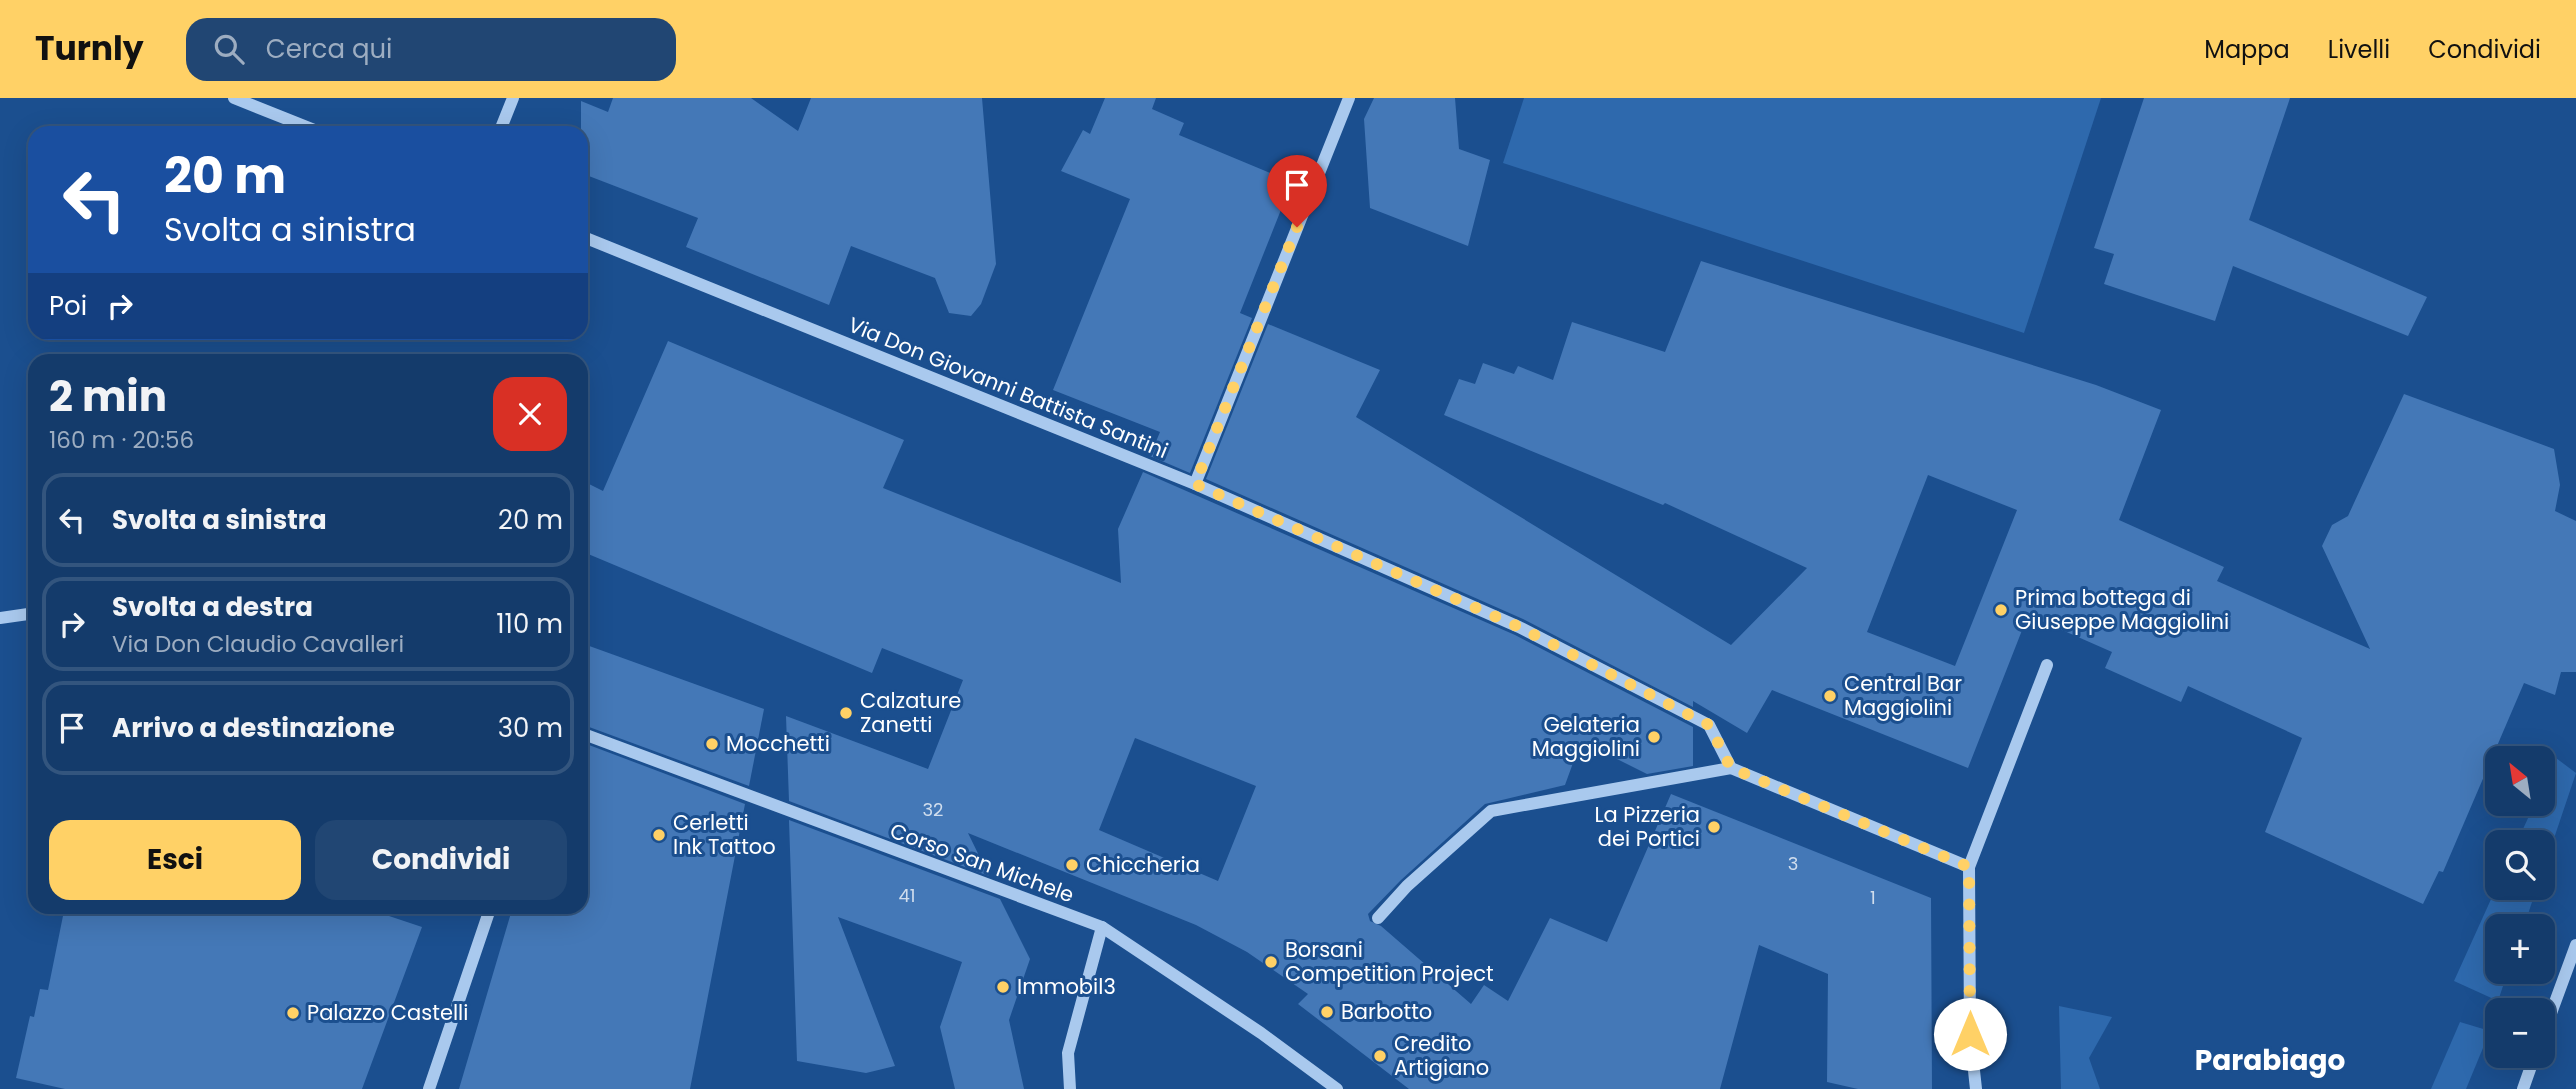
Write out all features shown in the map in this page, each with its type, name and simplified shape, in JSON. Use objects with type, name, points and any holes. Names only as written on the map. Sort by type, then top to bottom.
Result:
[{"type":"street","points":[[234,98],[304,126]]},
{"type":"street","points":[[502,126],[513,98]]},
{"type":"street","points":[[1195,484],[1349,98]]},
{"type":"street","name":"Via Don Giovanni Battista Santini","points":[[588,239],[1195,484],[1519,627],[1709,725],[1731,768]]},
{"type":"street","points":[[0,618],[28,614]]},
{"type":"street","points":[[1976,1089],[1970,1034],[1969,867],[2048,666]]},
{"type":"street","name":"Corso San Michele","points":[[588,736],[1102,928],[1261,1033],[1337,1089]]},
{"type":"street","points":[[1378,918],[1492,811],[1731,768],[1969,867]]},
{"type":"street","points":[[429,1089],[488,914]]},
{"type":"street","points":[[1070,1089],[1068,1053],[1102,928]]},
{"type":"street","points":[[2555,1003],[2576,946]]},
{"type":"street","points":[[2523,1089],[2530,1068]]},
{"type":"shaded area","points":[[1524,98],[2101,98],[2024,333],[1503,163]]},
{"type":"shaded area","points":[[2556,758],[2576,773],[2555,835],[2555,830],[2523,830],[2529,816],[2555,816]]},
{"type":"shaded area","points":[[2491,900],[2533,900],[2528,914],[2485,914],[2485,984],[2504,984],[2499,998],[2491,998],[2454,981]]},
{"type":"shaded area","points":[[2059,1006],[2112,1017],[2089,1058],[2100,1089],[2061,1089]]},
{"type":"shaded area","points":[[2460,1022],[2485,1030],[2485,1043],[2466,1089],[2431,1089]]},
{"type":"building","points":[[613,98],[751,98],[798,131],[811,98],[982,98],[996,264],[981,304],[971,316],[949,313],[935,278],[851,246],[829,305],[686,247],[698,218],[588,176],[588,126],[581,126],[581,101],[608,112]]},
{"type":"building","points":[[1105,98],[1156,98],[1152,109],[1184,123],[1179,135],[1292,182],[1240,313],[1252,318],[1190,473],[1150,456],[1160,432],[1053,390],[1130,199],[1061,171],[1083,130],[1090,134]]},
{"type":"building","points":[[1374,98],[1455,98],[1459,149],[1490,160],[1468,246],[1370,208],[1364,119]]},
{"type":"building","points":[[2144,98],[2290,98],[2249,220],[2427,297],[2408,336],[2233,266],[2215,321],[2104,284],[2114,254],[2094,248]]},
{"type":"building","points":[[1701,261],[2096,385],[2161,410],[2119,520],[2224,567],[2217,581],[2370,649],[2322,546],[2332,525],[2348,516],[2404,394],[2554,449],[2560,485],[2555,511],[2576,521],[2576,672],[2561,672],[2555,695],[2524,683],[2497,746],[2485,746],[2485,774],[2443,872],[2439,871],[2423,904],[2265,832],[2302,738],[2188,686],[2181,702],[2105,668],[2112,652],[2028,615],[1968,768],[1772,690],[1747,733],[1693,701],[1693,707],[1523,619],[1206,479],[1268,324],[1380,370],[1356,417],[1731,645],[1807,568],[1665,503],[1663,505],[1444,415],[1459,379],[1475,384],[1483,363],[1514,374],[1518,366],[1553,380],[1572,322],[1665,352]],"holes":[[[1928,475],[2017,510],[1955,666],[1867,632]]]},
{"type":"building","points":[[668,341],[904,440],[883,488],[1121,583],[1118,529],[1143,472],[1515,635],[1693,727],[1693,766],[1647,774],[1581,741],[1565,785],[1485,804],[1401,880],[1368,914],[1370,921],[1381,926],[1471,1004],[1484,985],[1508,1001],[1550,918],[1607,942],[1671,794],[1931,898],[1932,1089],[1858,1089],[1827,1082],[1828,974],[1759,945],[1720,1089],[1409,1089],[1298,1004],[1308,994],[1247,952],[1196,925],[968,833],[989,876],[789,801],[786,716],[928,769],[963,680],[882,648],[872,673],[588,554],[588,484],[603,491]],"holes":[[[1135,738],[1256,786],[1218,881],[1099,830]]]},
{"type":"building","points":[[588,646],[764,709],[749,786],[588,727]]},
{"type":"building","points":[[588,745],[745,804],[690,1089],[459,1089],[511,914],[588,914]]},
{"type":"building","points":[[789,820],[1000,899],[1030,959],[1009,1020],[1024,1089],[955,1089],[940,1027],[962,962],[838,917],[895,1066],[866,1073],[797,1061]]},
{"type":"building","points":[[63,914],[383,914],[422,927],[362,1089],[65,1089],[16,1078],[30,1016],[34,1017],[40,989],[48,990]]},
{"type":"place","name":"Prima bottega di Giuseppe Maggiolini","points":[[2001,610]]},
{"type":"place","name":"Central Bar Maggiolini","points":[[1830,696]]},
{"type":"place","name":"Calzature Zanetti","points":[[846,713]]},
{"type":"place","name":"Gelateria Maggiolini","points":[[1654,737]]},
{"type":"place","name":"Mocchetti","points":[[712,744]]},
{"type":"place","name":"La Pizzeria dei Portici","points":[[1714,827]]},
{"type":"place","name":"Cerletti Ink Tattoo","points":[[659,835]]},
{"type":"place","name":"Chiccheria","points":[[1072,865]]},
{"type":"place","name":"Borsani Competition Project","points":[[1271,962]]},
{"type":"place","name":"Immobil3","points":[[1003,987]]},
{"type":"place","name":"Barbotto","points":[[1327,1012]]},
{"type":"place","name":"Palazzo Castelli","points":[[293,1013]]},
{"type":"place","name":"Credito Artigiano","points":[[1380,1056]]},
{"type":"district","name":"Parabiago","points":[[2270,1060]]},
{"type":"route","points":[[1297,227],[1195,484],[1519,627],[1709,725],[1731,768],[1969,867],[1970,1034]]}]
